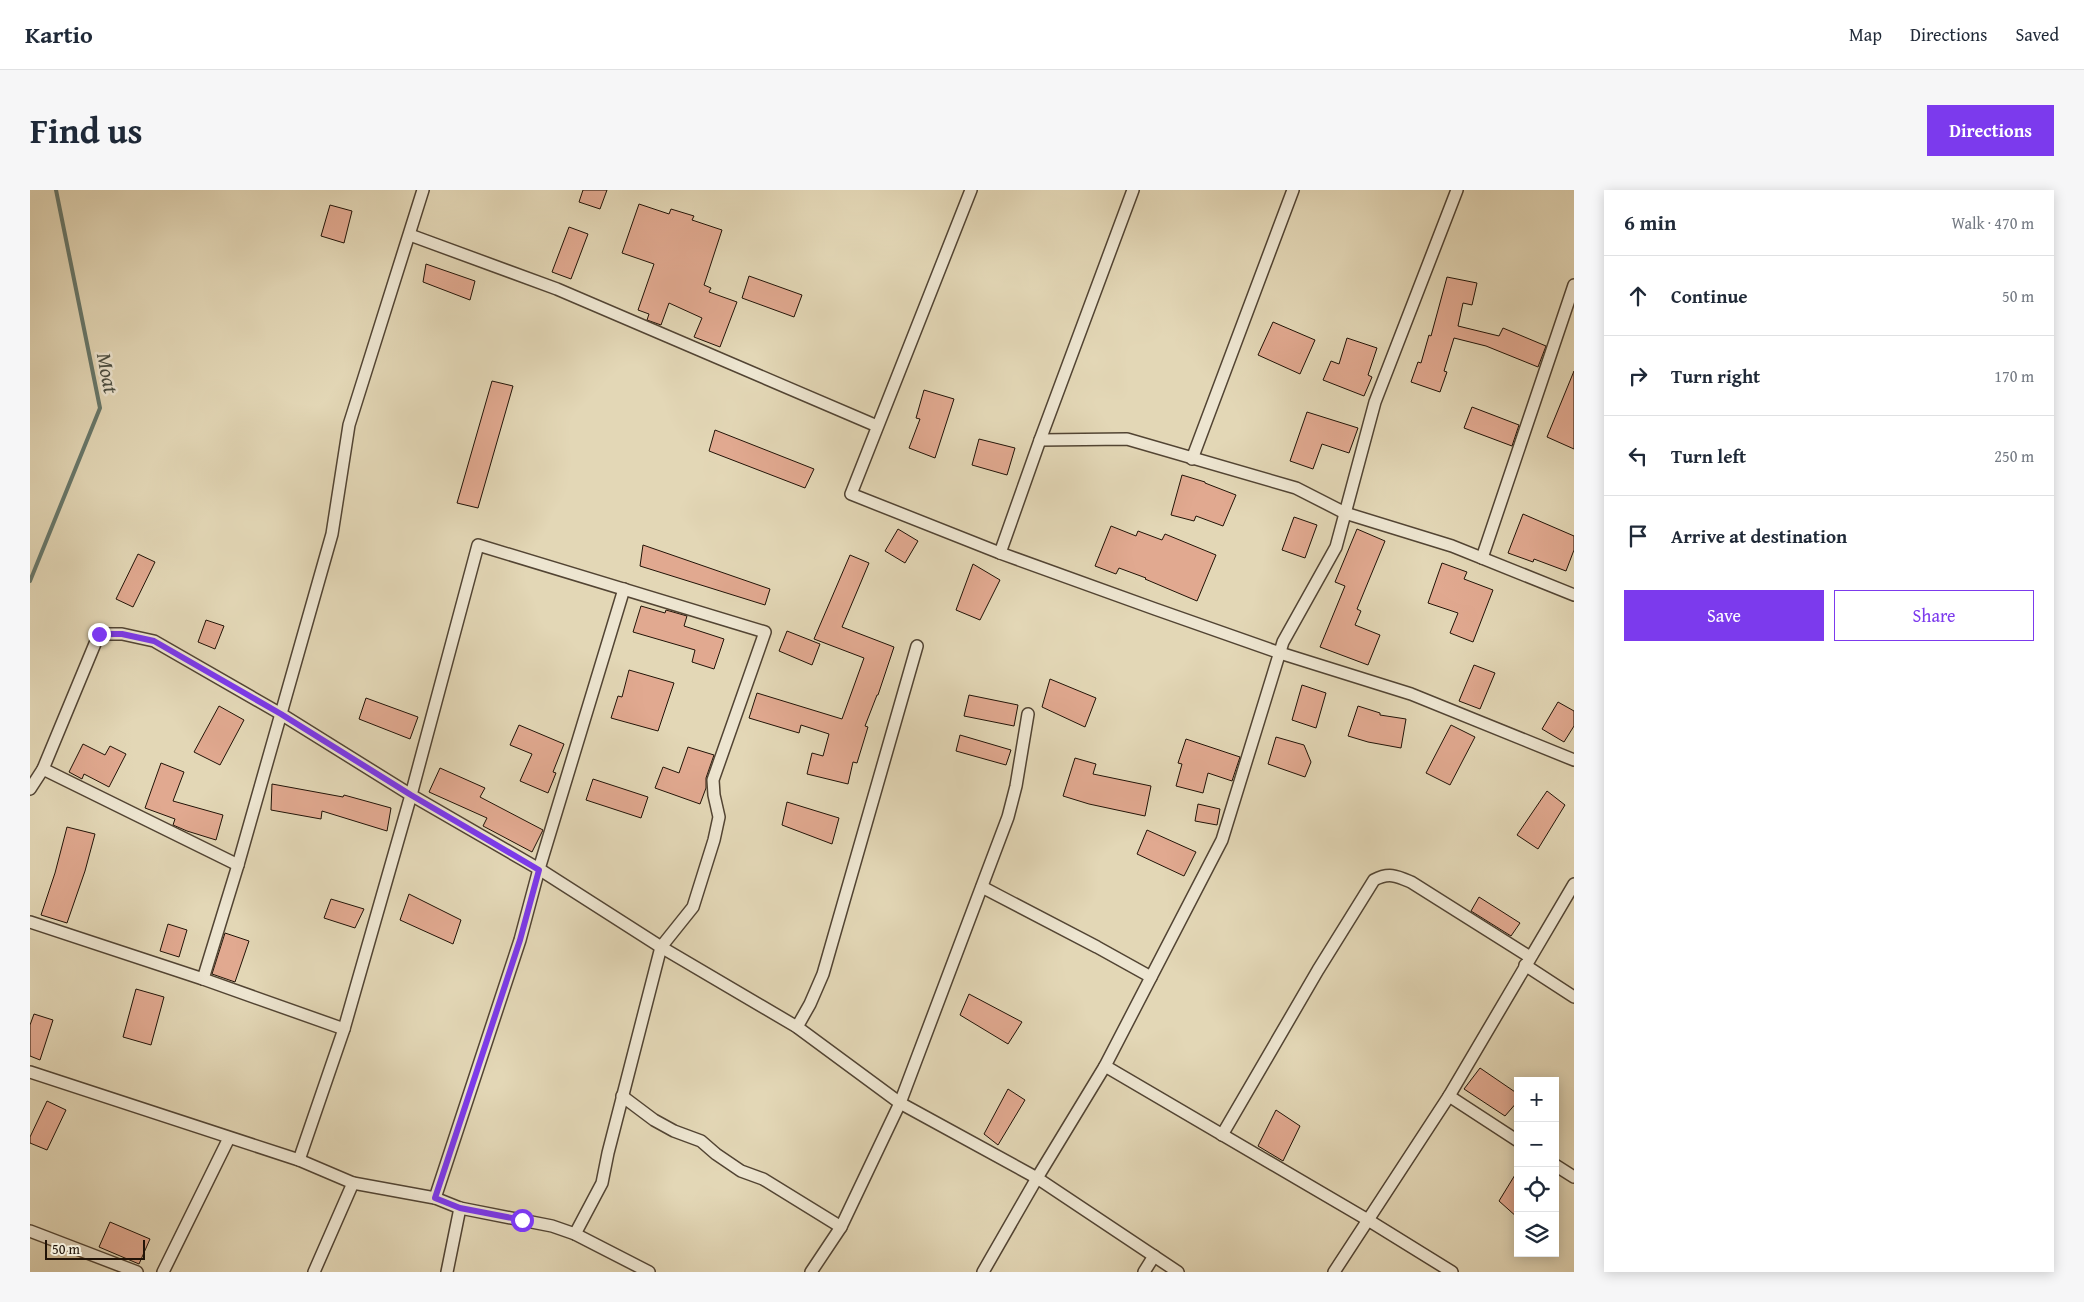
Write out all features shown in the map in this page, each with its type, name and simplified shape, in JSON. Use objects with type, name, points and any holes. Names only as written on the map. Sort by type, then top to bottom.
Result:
[{"type":"street","points":[[203,979],[238,866],[332,534],[349,425],[423,190]]},
{"type":"street","points":[[971,190],[851,494],[1000,552],[1280,653],[1411,694],[1574,760]]},
{"type":"street","points":[[1000,552],[1133,190]]},
{"type":"street","points":[[1192,459],[1293,190]]},
{"type":"street","points":[[984,1272],[1037,1178],[1105,1066],[1222,840],[1283,642],[1336,546],[1375,402],[1457,190]]},
{"type":"street","points":[[410,234],[557,289],[878,426]]},
{"type":"street","points":[[1482,558],[1574,285]]},
{"type":"street","points":[[1040,440],[1126,439],[1296,488],[1345,513],[1452,546],[1574,595]]},
{"type":"street","points":[[299,1160],[344,1028],[411,795],[478,545],[765,632],[713,780],[719,817],[714,840],[693,907],[661,947],[622,1096],[602,1183],[575,1234]]},
{"type":"street","points":[[435,1198],[520,940],[539,870],[624,589]]},
{"type":"street","points":[[30,789],[43,769],[99,634],[122,634],[154,641],[281,714],[411,795],[539,870],[661,947],[797,1027],[900,1103],[1037,1178],[1178,1272]]},
{"type":"street","points":[[797,1027],[810,1004],[823,974],[917,646]]},
{"type":"street","points":[[812,1272],[841,1227],[900,1103],[1008,817],[1016,786],[1028,714]]},
{"type":"street","points":[[43,769],[238,866]]},
{"type":"street","points":[[1222,1135],[1318,970],[1374,880],[1384,875],[1394,874],[1411,882],[1527,961],[1574,997]]},
{"type":"street","points":[[1334,1272],[1449,1096],[1574,884]]},
{"type":"street","points":[[982,887],[1151,977]]},
{"type":"street","points":[[30,922],[344,1028]]},
{"type":"street","points":[[1105,1066],[1368,1220],[1452,1272]]},
{"type":"street","points":[[30,1072],[299,1160],[354,1183],[435,1198],[460,1208],[552,1226],[575,1234],[649,1272]]},
{"type":"street","points":[[622,1096],[654,1120],[674,1131],[702,1141],[742,1170],[763,1179],[841,1227]]},
{"type":"street","points":[[1449,1096],[1514,1137]]},
{"type":"street","points":[[163,1272],[229,1138]]},
{"type":"street","points":[[1558,1167],[1574,1177]]},
{"type":"street","points":[[314,1272],[354,1183]]},
{"type":"street","points":[[447,1272],[460,1208]]},
{"type":"street","points":[[30,1231],[136,1272]]},
{"type":"street","points":[[1144,1272],[1154,1256]]},
{"type":"building","points":[[583,190],[607,190],[600,209],[579,202]]},
{"type":"building","points":[[639,204],[669,214],[671,209],[694,216],[692,220],[722,230],[704,285],[711,288],[709,292],[737,302],[720,347],[694,337],[702,318],[669,303],[661,325],[647,320],[649,314],[638,310],[654,264],[622,253]]},
{"type":"building","points":[[330,205],[352,211],[344,243],[321,236]]},
{"type":"building","points":[[569,227],[588,234],[571,279],[552,272]]},
{"type":"building","points":[[426,264],[475,281],[470,300],[423,282]]},
{"type":"building","points":[[749,276],[802,295],[794,317],[742,298]]},
{"type":"building","points":[[1447,277],[1477,283],[1472,305],[1463,303],[1458,326],[1499,336],[1503,328],[1546,346],[1538,367],[1486,346],[1454,338],[1444,371],[1447,372],[1440,392],[1411,382],[1418,362],[1421,363],[1429,335],[1431,336]]},
{"type":"building","points":[[1273,322],[1315,340],[1300,374],[1258,355]]},
{"type":"building","points":[[1347,338],[1377,348],[1368,375],[1372,377],[1364,396],[1323,380],[1331,361],[1339,364]]},
{"type":"building","points":[[1574,371],[1574,449],[1547,437]]},
{"type":"building","points":[[492,381],[513,386],[478,508],[457,503]]},
{"type":"building","points":[[924,390],[954,399],[935,458],[909,448],[920,419],[916,418]]},
{"type":"building","points":[[1472,407],[1519,425],[1512,446],[1464,428]]},
{"type":"building","points":[[1307,412],[1358,428],[1349,453],[1322,444],[1313,469],[1290,461]]},
{"type":"building","points":[[715,430],[814,469],[805,488],[709,451]]},
{"type":"building","points":[[979,439],[1015,448],[1007,475],[972,465]]},
{"type":"building","points":[[1182,475],[1236,495],[1223,526],[1196,516],[1194,521],[1171,515]]},
{"type":"building","points":[[1523,514],[1574,536],[1574,550],[1566,571],[1534,559],[1533,562],[1508,553]]},
{"type":"building","points":[[1294,517],[1317,525],[1305,558],[1282,550]]},
{"type":"building","points":[[1111,526],[1136,536],[1138,531],[1162,540],[1165,534],[1216,555],[1197,601],[1119,568],[1116,574],[1095,566]]},
{"type":"building","points":[[898,529],[918,541],[905,563],[885,551]]},
{"type":"building","points":[[1357,529],[1385,541],[1357,609],[1361,611],[1355,625],[1380,635],[1368,665],[1320,647],[1345,586],[1335,582]]},
{"type":"building","points":[[643,545],[770,589],[765,605],[640,566]]},
{"type":"building","points":[[138,554],[155,562],[133,607],[116,599]]},
{"type":"building","points":[[850,555],[869,563],[842,627],[894,647],[878,695],[865,726],[868,727],[857,763],[853,762],[848,784],[807,774],[812,753],[823,756],[829,734],[801,725],[799,733],[749,718],[757,693],[842,719],[864,658],[814,639]]},
{"type":"building","points":[[1442,563],[1467,572],[1464,579],[1493,590],[1473,642],[1450,633],[1458,613],[1428,603]]},
{"type":"building","points":[[973,564],[1000,580],[980,620],[956,610]]},
{"type":"building","points":[[641,606],[665,613],[666,610],[687,616],[684,626],[724,639],[714,669],[692,662],[695,650],[633,632]]},
{"type":"building","points":[[206,620],[224,626],[215,649],[198,642]]},
{"type":"building","points":[[787,631],[820,644],[812,665],[779,651]]},
{"type":"building","points":[[1474,665],[1495,673],[1480,709],[1459,701]]},
{"type":"building","points":[[629,670],[674,683],[658,731],[611,718],[618,696],[622,697]]},
{"type":"building","points":[[1050,679],[1096,698],[1085,727],[1042,707]]},
{"type":"building","points":[[1302,685],[1326,693],[1316,728],[1292,720]]},
{"type":"building","points":[[969,695],[1018,705],[1014,726],[964,716]]},
{"type":"building","points":[[366,698],[418,717],[410,739],[359,719]]},
{"type":"building","points":[[1558,702],[1574,711],[1574,726],[1564,742],[1542,729]]},
{"type":"building","points":[[219,706],[244,720],[220,765],[194,752]]},
{"type":"building","points":[[1358,706],[1380,713],[1380,715],[1406,719],[1401,748],[1348,736]]},
{"type":"building","points":[[519,725],[564,744],[553,772],[556,773],[548,793],[520,781],[532,754],[510,745]]},
{"type":"building","points":[[1451,725],[1475,737],[1450,785],[1426,773]]},
{"type":"building","points":[[960,735],[1011,750],[1006,765],[956,751]]},
{"type":"building","points":[[1276,737],[1304,745],[1311,762],[1305,777],[1268,764]]},
{"type":"building","points":[[1186,739],[1240,757],[1232,781],[1208,773],[1203,793],[1176,786],[1182,764],[1178,763]]},
{"type":"building","points":[[83,744],[105,755],[110,746],[126,754],[109,787],[84,774],[82,779],[69,772]]},
{"type":"building","points":[[688,747],[714,755],[700,804],[655,788],[663,767],[679,773]]},
{"type":"building","points":[[1075,758],[1096,764],[1093,774],[1151,786],[1145,816],[1089,804],[1063,796]]},
{"type":"building","points":[[161,763],[184,772],[173,801],[223,815],[216,840],[173,825],[175,819],[145,808]]},
{"type":"building","points":[[440,768],[485,788],[480,797],[543,830],[532,852],[483,826],[487,818],[429,792]]},
{"type":"building","points":[[593,779],[648,797],[641,818],[586,800]]},
{"type":"building","points":[[272,784],[343,797],[344,795],[391,808],[387,831],[322,811],[321,819],[271,810]]},
{"type":"building","points":[[1547,791],[1565,805],[1538,849],[1517,835]]},
{"type":"building","points":[[787,802],[839,818],[832,844],[782,825]]},
{"type":"building","points":[[1198,804],[1220,809],[1217,825],[1195,821]]},
{"type":"building","points":[[67,827],[95,834],[85,871],[67,923],[41,915],[55,873]]},
{"type":"building","points":[[1147,830],[1196,852],[1184,876],[1137,854]]},
{"type":"building","points":[[409,894],[461,920],[453,944],[400,920]]},
{"type":"building","points":[[1479,897],[1520,923],[1511,936],[1471,911]]},
{"type":"building","points":[[331,899],[364,909],[355,928],[324,918]]},
{"type":"building","points":[[168,924],[187,930],[179,957],[160,951]]},
{"type":"building","points":[[225,933],[249,941],[235,982],[212,974]]},
{"type":"building","points":[[136,989],[164,997],[151,1045],[123,1037]]},
{"type":"building","points":[[969,994],[1022,1022],[1008,1044],[960,1015]]},
{"type":"building","points":[[34,1014],[53,1020],[40,1060],[30,1056],[30,1025]]},
{"type":"building","points":[[1480,1068],[1514,1091],[1514,1106],[1505,1116],[1464,1089]]},
{"type":"building","points":[[1008,1089],[1025,1100],[998,1145],[984,1134]]},
{"type":"building","points":[[47,1101],[66,1110],[47,1150],[30,1143],[30,1137]]},
{"type":"building","points":[[1276,1110],[1300,1126],[1283,1161],[1258,1146]]},
{"type":"building","points":[[1514,1177],[1514,1214],[1499,1201]]},
{"type":"building","points":[[110,1222],[150,1239],[139,1264],[99,1247]]},
{"type":"waterway","name":"Moat","points":[[30,581],[100,408],[56,190]]},
{"type":"route","points":[[99,634],[122,634],[154,641],[281,714],[411,795],[539,870],[520,940],[435,1198],[460,1208],[522,1220]]}]
